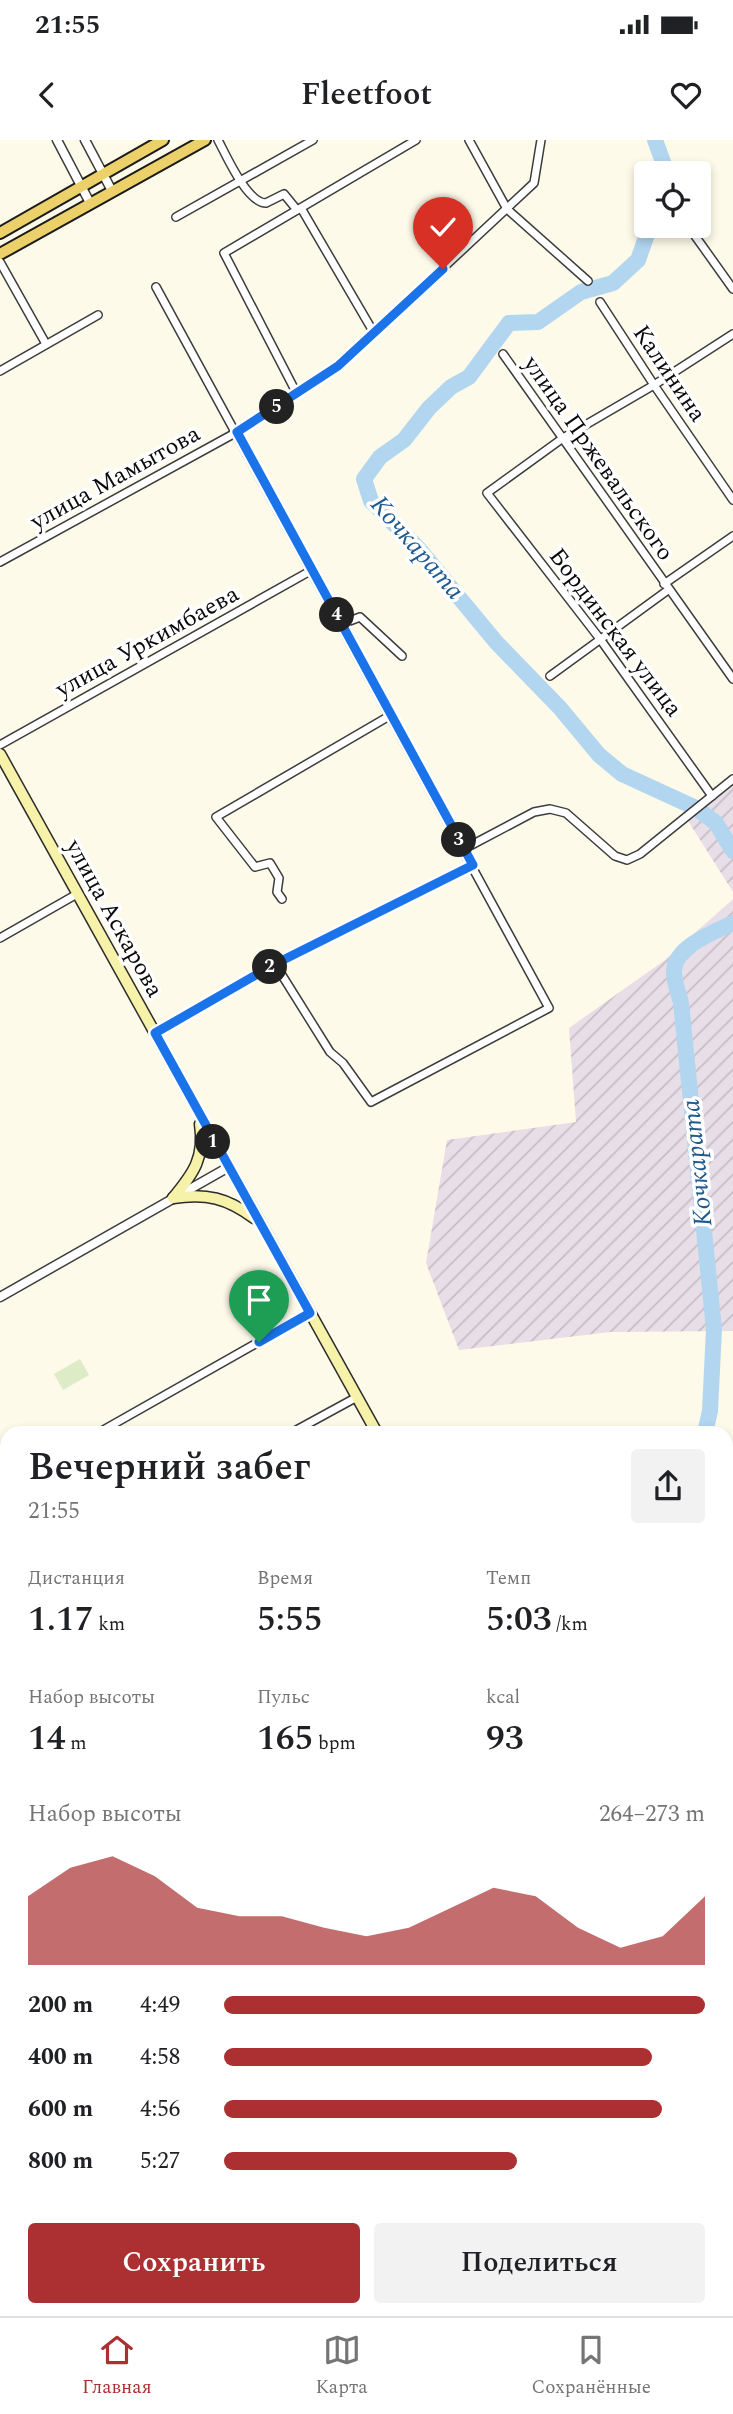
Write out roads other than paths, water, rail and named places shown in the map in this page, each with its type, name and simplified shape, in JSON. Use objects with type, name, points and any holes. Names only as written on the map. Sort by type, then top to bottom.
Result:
[{"type":"main road","points":[[0,233],[163,140]]},
{"type":"main road","points":[[0,254],[205,140]]},
{"type":"main road","name":"улица Аскарова","points":[[0,754],[227,1168],[373,1426]]},
{"type":"main road","points":[[173,1198],[199,1164],[203,1150],[199,1116]]},
{"type":"main road","points":[[173,1198],[214,1196],[239,1206],[258,1221]]},
{"type":"street","points":[[57,140],[90,203]]},
{"type":"street","points":[[85,140],[112,191]]},
{"type":"street","points":[[218,140],[239,179],[260,203],[284,194],[299,209],[374,333]]},
{"type":"street","points":[[176,217],[239,179],[313,140]]},
{"type":"street","points":[[297,394],[224,253],[416,140]]},
{"type":"street","points":[[469,140],[507,209],[588,281]]},
{"type":"street","name":"улица Мамытова","points":[[0,562],[237,432],[338,366],[534,183],[541,140]]},
{"type":"street","points":[[697,238],[733,289]]},
{"type":"street","points":[[0,262],[46,344]]},
{"type":"street","points":[[156,287],[549,1008],[371,1102],[343,1063],[330,1052],[275,964]]},
{"type":"street","name":"Калинина","points":[[600,302],[733,499]]},
{"type":"street","points":[[0,371],[99,315]]},
{"type":"street","points":[[563,438],[654,385],[733,334]]},
{"type":"street","name":"улица Пржевальского","points":[[503,354],[733,679]]},
{"type":"street","name":"Бординская улица","points":[[563,438],[487,493],[600,639],[712,796]]},
{"type":"street","points":[[550,676],[733,536]]},
{"type":"street","name":"улица Уркимбаева","points":[[0,745],[312,570]]},
{"type":"street","points":[[342,624],[360,617],[402,656]]},
{"type":"street","points":[[282,899],[277,892],[279,878],[270,863],[254,867],[216,817],[391,715]]},
{"type":"street","points":[[464,849],[534,812],[550,809],[566,813],[615,856],[627,860],[640,854],[729,782]]},
{"type":"street","points":[[155,1033],[275,964],[473,865]]},
{"type":"street","points":[[0,938],[77,894]]},
{"type":"street","points":[[0,1297],[227,1168]]},
{"type":"street","points":[[110,1426],[310,1313]]},
{"type":"street","points":[[304,1426],[356,1397]]},
{"type":"waterway","name":"Кочкарата","points":[[655,140],[663,161]]},
{"type":"waterway","name":"Кочкарата","points":[[646,238],[638,260],[613,283],[581,292],[538,322],[509,323],[469,377],[451,387],[429,408],[404,440],[380,457],[364,479],[371,501],[419,549],[496,642],[560,708],[599,755],[622,774],[696,808],[716,823],[733,851]]},
{"type":"waterway","name":"Кочкарата","points":[[707,1426],[710,1411],[714,1329],[681,1003],[674,970],[676,961],[689,947],[733,923]]}]
